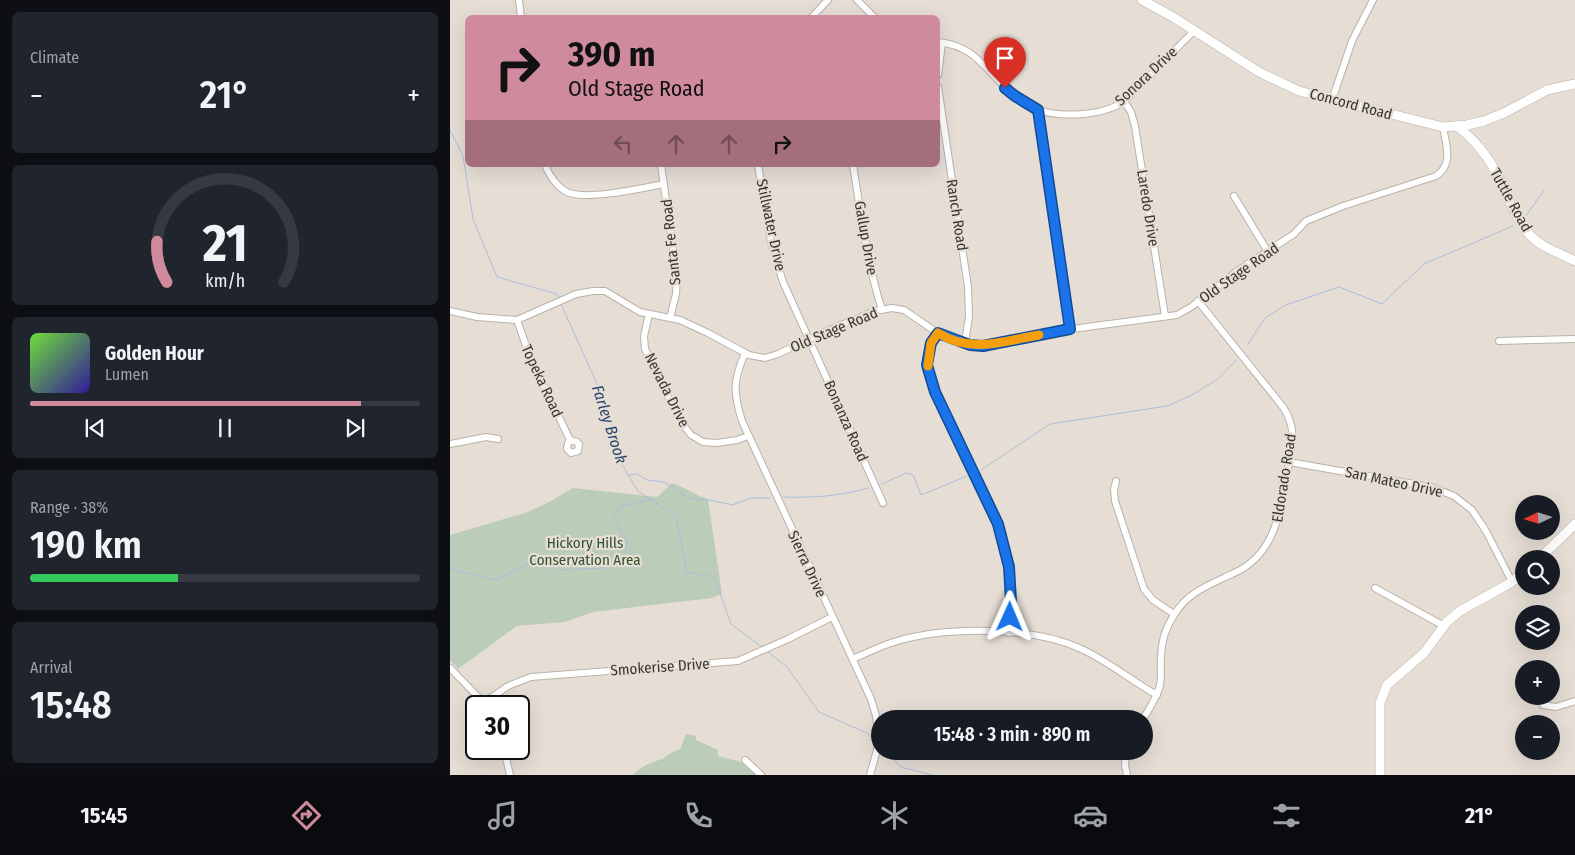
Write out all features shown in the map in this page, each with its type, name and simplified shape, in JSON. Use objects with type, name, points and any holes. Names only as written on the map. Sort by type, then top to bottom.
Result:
[{"type":"main road","name":"Concord Road","points":[[1148,1],[1259,72],[1299,91],[1442,127],[1484,121],[1504,113],[1547,90],[1575,84]]},
{"type":"main road","name":"Tuttle Road","points":[[1456,126],[1462,130],[1486,157],[1497,174],[1512,208],[1529,235],[1540,243],[1575,261]]},
{"type":"main road","points":[[1548,550],[1575,524]]},
{"type":"main road","points":[[1380,775],[1380,714],[1382,694],[1390,682],[1414,664],[1444,626],[1460,611],[1515,580]]},
{"type":"street","points":[[519,0],[521,15]]},
{"type":"street","points":[[814,15],[828,0]]},
{"type":"street","points":[[857,0],[872,15]]},
{"type":"street","points":[[1332,100],[1352,41],[1372,0]]},
{"type":"street","name":"Sonora Drive","points":[[940,43],[965,49],[1015,96],[1038,110],[1061,114],[1110,109],[1124,101],[1194,31]]},
{"type":"street","name":"Ranch Road","points":[[940,100],[968,287],[969,316],[965,343]]},
{"type":"street","name":"Laredo Drive","points":[[1124,101],[1131,112],[1135,126],[1165,316]]},
{"type":"street","points":[[1038,110],[1070,329]]},
{"type":"street","name":"Old Stage Road","points":[[450,311],[477,317],[517,320],[576,294],[605,291],[640,312],[680,320],[745,353],[765,358],[778,354],[845,323],[892,308],[904,310],[938,333],[965,343],[983,346],[1070,329],[1177,315],[1191,308],[1237,271],[1294,234],[1306,221],[1343,206],[1436,176],[1443,171],[1448,161],[1442,127]]},
{"type":"street","points":[[546,167],[554,180],[566,192],[577,194],[591,195],[664,184]]},
{"type":"street","name":"Santa Fe Road","points":[[661,167],[677,278],[676,294],[670,318]]},
{"type":"street","name":"Stillwater Drive","points":[[758,167],[771,242],[783,282],[809,339]]},
{"type":"street","name":"Gallup Drive","points":[[853,167],[874,287],[882,310]]},
{"type":"street","points":[[1234,196],[1268,252]]},
{"type":"street","name":"Eldorado Road","points":[[1148,710],[1157,695],[1161,678],[1162,645],[1174,614],[1194,592],[1240,570],[1253,561],[1265,547],[1278,523],[1293,435],[1288,416],[1279,402],[1198,301]]},
{"type":"street","name":"Nevada Drive","points":[[649,314],[644,336],[645,348],[668,398],[691,436],[703,442],[717,443],[748,436]]},
{"type":"street","name":"Topeka Road","points":[[517,320],[530,357],[570,440]]},
{"type":"street","points":[[938,333],[931,343],[927,365],[935,392],[998,524],[1010,575],[1009,632]]},
{"type":"street","name":"Bonanza Road","points":[[809,339],[883,503]]},
{"type":"street","points":[[1500,341],[1575,339]]},
{"type":"street","name":"Sierra Drive","points":[[745,353],[739,366],[734,389],[735,400],[748,436],[870,699],[876,716],[878,735],[878,750],[870,775]]},
{"type":"street","points":[[450,444],[486,437],[498,439]]},
{"type":"street","name":"San Mateo Drive","points":[[1289,462],[1432,487],[1454,496],[1472,510],[1486,531],[1512,582]]},
{"type":"street","points":[[1116,480],[1115,501],[1141,582],[1153,600],[1174,614]]},
{"type":"street","points":[[1375,588],[1444,626]]},
{"type":"street","name":"Smokerise Drive","points":[[497,695],[508,686],[530,676],[738,661],[788,640],[832,617]]},
{"type":"street","points":[[853,659],[887,644],[920,636],[955,632],[1009,632],[1054,640],[1078,647],[1157,695]]},
{"type":"street","points":[[450,668],[477,695]]},
{"type":"street","points":[[1544,705],[1556,707],[1575,701]]},
{"type":"street","points":[[507,760],[510,775]]},
{"type":"street","points":[[745,760],[761,775]]},
{"type":"street","points":[[1125,760],[1127,775]]},
{"type":"green space","name":"Hickory Hills Conservation Area","points":[[672,483],[708,499],[722,594],[712,598],[593,612],[565,622],[517,626],[458,669],[450,660],[450,535],[528,512],[573,488],[657,497]]},
{"type":"green space","points":[[686,734],[696,736],[696,740],[718,750],[718,756],[741,762],[756,775],[633,775],[650,763],[680,749]]},
{"type":"waterway","name":"Farley Brook","points":[[450,130],[463,156],[473,219],[497,277],[557,294],[559,298]]},
{"type":"waterway","points":[[1523,220],[1544,190]]},
{"type":"waterway","points":[[1248,344],[1265,318],[1286,305],[1339,287],[1382,304],[1424,264],[1513,226]]},
{"type":"waterway","name":"Farley Brook","points":[[561,304],[608,408],[621,463],[638,491],[676,517],[687,572],[714,577],[731,624],[762,647]]},
{"type":"waterway","points":[[981,470],[1050,424],[1167,406],[1190,396],[1218,379],[1236,360]]},
{"type":"waterway","points":[[882,484],[906,473],[913,475],[921,495],[967,476]]},
{"type":"waterway","points":[[629,475],[637,474],[647,480],[664,482],[691,499],[710,500],[732,505],[751,498],[770,498]]},
{"type":"waterway","points":[[784,497],[826,496],[868,488]]},
{"type":"waterway","points":[[450,569],[496,580],[540,557],[559,570],[604,568],[623,562],[627,541],[613,517],[620,506],[651,500]]},
{"type":"waterway","name":"Farley Brook","points":[[767,651],[788,668],[819,712],[867,733],[871,737]]},
{"type":"waterway","name":"Farley Brook","points":[[894,760],[901,767],[932,775]]},
{"type":"slow traffic","points":[[928,366],[928,351],[938,333],[970,345],[983,346],[1039,335]]},
{"type":"route","points":[[1005,88],[1038,110],[1070,329],[983,346],[970,345],[938,333],[928,351],[927,365],[935,392],[998,524],[1009,567],[1010,617]]}]
